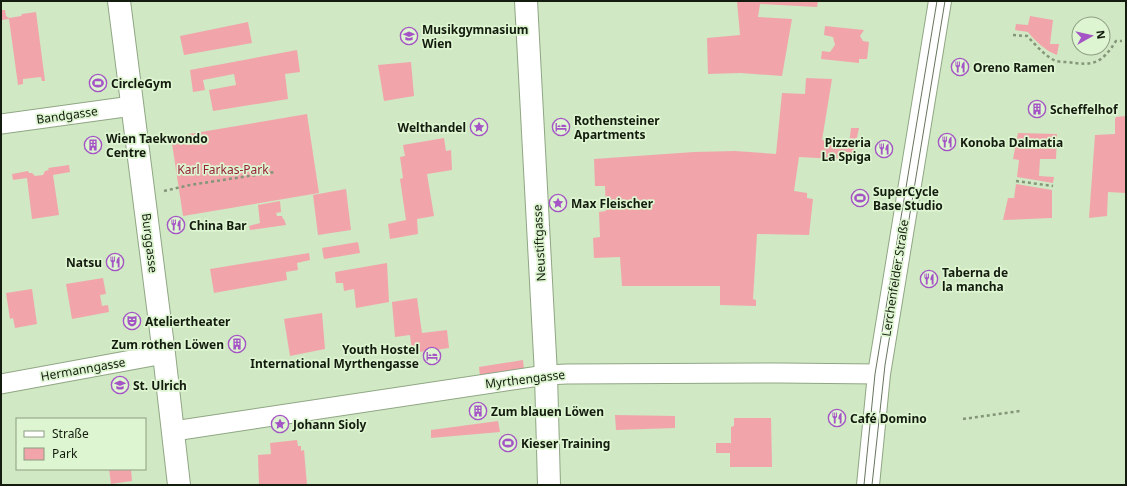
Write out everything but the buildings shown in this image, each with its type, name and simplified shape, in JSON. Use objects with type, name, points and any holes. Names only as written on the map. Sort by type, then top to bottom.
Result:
[{"type":"main road","name":"Burggasse","points":[[119,1],[174,431],[179,485]]},
{"type":"main road","name":"Neustiftgasse","points":[[526,1],[546,375],[549,485]]},
{"type":"main road","name":"Lerchenfelder Straße","points":[[868,485],[879,374],[940,1]]},
{"type":"street","name":"Bandgasse","points":[[1,124],[132,106]]},
{"type":"street","name":"Hermanngasse","points":[[1,384],[164,354]]},
{"type":"street","name":"Myrthengasse","points":[[174,431],[546,375],[763,373],[879,374]]},
{"type":"path","points":[[1013,35],[1027,36],[1040,50],[1053,60],[1081,65],[1099,61],[1108,53],[1116,41],[1122,40]]},
{"type":"path","points":[[163,191],[275,172]]},
{"type":"path","points":[[1016,180],[1053,186]]},
{"type":"path","points":[[963,419],[1020,411]]},
{"type":"green space","points":[[737,1],[818,1],[817,7],[760,4],[758,17],[792,19],[782,76],[740,73],[708,74],[707,38],[740,35]]},
{"type":"green space","points":[[1,10],[5,10],[6,16],[9,18],[36,12],[45,81],[42,81],[41,77],[23,79],[23,84],[18,85],[9,19],[1,20]]},
{"type":"green space","points":[[1030,16],[1053,20],[1050,44],[1059,44],[1057,55],[1041,46],[1028,32],[1015,30],[1016,24],[1028,25]]},
{"type":"green space","points":[[248,22],[252,43],[184,55],[180,36]]},
{"type":"green space","points":[[825,26],[864,30],[860,36],[863,41],[869,42],[867,59],[859,59],[859,63],[821,59],[822,51],[830,52],[835,45],[833,37],[824,35]]},
{"type":"green space","points":[[297,50],[300,72],[285,74],[288,99],[213,111],[209,90],[236,85],[234,74],[203,80],[205,90],[193,92],[190,70]]},
{"type":"green space","points":[[411,62],[414,96],[384,101],[378,65]]},
{"type":"green space","points":[[806,78],[832,79],[822,140],[849,144],[851,128],[859,128],[852,160],[799,157],[794,191],[807,193],[807,198],[813,199],[809,235],[757,234],[753,299],[756,300],[756,306],[720,305],[720,286],[622,286],[620,257],[594,258],[593,238],[600,237],[599,212],[606,211],[605,186],[595,186],[594,159],[694,152],[735,151],[776,154],[782,93],[805,94]]},
{"type":"green space","name":"Karl Farkas-Park","points":[[307,114],[319,193],[183,216],[171,137]]},
{"type":"green space","points":[[1126,116],[1126,193],[1108,192],[1107,216],[1089,218],[1095,135],[1115,134],[1116,117]]},
{"type":"green space","points":[[1018,133],[1057,134],[1056,159],[1040,159],[1039,176],[1054,177],[1053,183],[1017,177],[1019,160],[1013,159]]},
{"type":"green space","points":[[444,138],[446,151],[451,150],[452,170],[427,174],[434,216],[417,219],[418,234],[390,239],[388,224],[406,220],[400,179],[403,178],[400,157],[405,156],[403,145]]},
{"type":"green space","points":[[69,165],[70,172],[53,175],[59,215],[32,219],[27,178],[13,180],[12,174],[28,171],[35,176],[43,175],[45,171],[49,170],[48,168]]},
{"type":"green space","points":[[1016,184],[1052,190],[1052,218],[1003,220],[1008,198],[1014,198]]},
{"type":"green space","points":[[346,189],[351,230],[318,235],[313,195]]},
{"type":"green space","points":[[280,201],[281,212],[276,213],[277,216],[282,216],[286,225],[250,230],[249,226],[260,223],[258,205]]},
{"type":"green space","points":[[358,242],[360,253],[324,259],[322,248]]},
{"type":"green space","points":[[309,253],[310,260],[297,263],[298,270],[286,272],[287,280],[214,293],[210,269]]},
{"type":"green space","points":[[387,263],[389,302],[356,308],[354,289],[344,291],[343,283],[336,283],[335,272]]},
{"type":"green space","points":[[103,278],[106,294],[100,295],[102,306],[108,305],[109,312],[72,319],[66,284]]},
{"type":"green space","points":[[32,289],[37,324],[15,328],[13,318],[10,319],[6,293]]},
{"type":"green space","points":[[417,298],[422,333],[447,330],[449,348],[412,353],[410,335],[395,337],[392,302]]},
{"type":"green space","points":[[322,313],[325,349],[290,356],[284,319]]},
{"type":"green space","points":[[523,360],[524,370],[480,376],[479,367]]},
{"type":"green space","points":[[615,415],[675,416],[675,428],[616,430]]},
{"type":"green space","points":[[734,418],[771,418],[772,467],[730,467],[730,453],[716,453],[716,443],[731,443],[731,427],[734,426]]},
{"type":"green space","points":[[498,421],[500,432],[431,438],[431,430]]},
{"type":"green space","points":[[297,440],[298,446],[301,446],[301,451],[304,450],[307,485],[259,485],[258,455],[271,454],[270,443]]},
{"type":"green space","points":[[109,470],[131,470],[132,481],[111,484]]},
{"type":"tram line","points":[[864,485],[875,374],[937,1]]},
{"type":"tram line","points":[[872,485],[885,365],[945,1]]},
{"type":"place","name":"Musikgymnasium Wien","points":[[409,36]]},
{"type":"place","name":"Oreno Ramen","points":[[960,67]]},
{"type":"place","name":"CircleGym","points":[[98,83]]},
{"type":"place","name":"Scheffelhof","points":[[1037,109]]},
{"type":"place","name":"Welthandel","points":[[479,127]]},
{"type":"place","name":"Rothensteiner Apartments","points":[[561,127]]},
{"type":"place","name":"Konoba Dalmatia","points":[[947,142]]},
{"type":"place","name":"Wien Taekwondo Centre","points":[[93,145]]},
{"type":"place","name":"Pizzeria La Spiga","points":[[884,149]]},
{"type":"place","name":"SuperCycle Base Studio","points":[[860,198]]},
{"type":"place","name":"Max Fleischer","points":[[558,203]]},
{"type":"place","name":"China Bar","points":[[176,225]]},
{"type":"place","name":"Natsu","points":[[115,262]]},
{"type":"place","name":"Taberna de la mancha","points":[[929,279]]},
{"type":"place","name":"Ateliertheater","points":[[132,321]]},
{"type":"place","name":"Zum rothen Löwen","points":[[237,344]]},
{"type":"place","name":"Youth Hostel International Myrthengasse","points":[[432,356]]},
{"type":"place","name":"St. Ulrich","points":[[120,385]]},
{"type":"place","name":"Zum blauen Löwen","points":[[478,411]]},
{"type":"place","name":"Café Domino","points":[[837,418]]},
{"type":"place","name":"Johann Sioly","points":[[280,424]]},
{"type":"place","name":"Kieser Training","points":[[508,443]]}]
